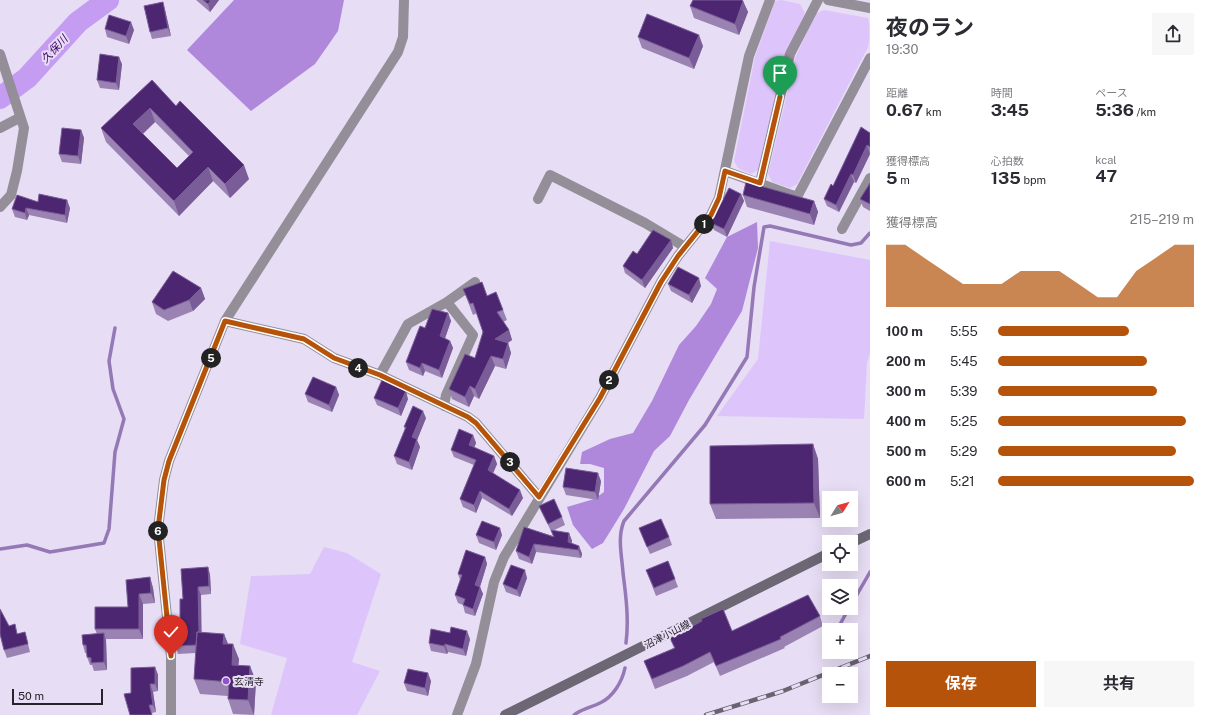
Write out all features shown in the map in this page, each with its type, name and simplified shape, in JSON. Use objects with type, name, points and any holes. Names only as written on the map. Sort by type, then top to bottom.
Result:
[{"type":"main road","points":[[858,540],[870,534]]},
{"type":"main road","name":"沼津小山線","points":[[505,715],[822,556]]},
{"type":"street","points":[[171,715],[171,656],[158,529],[164,480],[169,461],[225,321],[398,52],[403,37],[404,0]]},
{"type":"street","points":[[457,715],[476,664],[494,582],[504,557],[600,398],[661,282],[711,215],[719,198],[750,56],[770,0]]},
{"type":"street","points":[[760,183],[790,54],[818,0]]},
{"type":"street","points":[[828,0],[870,8]]},
{"type":"street","points":[[0,54],[14,103],[24,128],[17,171],[11,194],[0,207]]},
{"type":"street","points":[[725,171],[797,197],[870,58]]},
{"type":"street","points":[[0,128],[19,118]]},
{"type":"street","points":[[538,199],[550,175],[644,223],[686,247]]},
{"type":"street","points":[[842,229],[870,178]]},
{"type":"street","points":[[380,375],[408,324],[447,302],[475,282]]},
{"type":"street","points":[[444,406],[446,395],[473,335],[447,302]]},
{"type":"street","points":[[225,321],[304,339],[334,358],[380,375],[468,417],[476,423],[539,497]]},
{"type":"shaded area","points":[[234,0],[344,0],[338,31],[315,64],[251,111],[187,50]]},
{"type":"shaded area","points":[[781,0],[800,4],[805,13],[785,55],[758,170],[751,174],[738,168],[734,161],[755,57],[775,1]]},
{"type":"shaded area","points":[[824,10],[868,18],[870,32],[868,47],[797,184],[790,188],[772,182],[768,174],[796,56],[815,14]]},
{"type":"shaded area","points":[[757,222],[758,248],[742,311],[689,400],[670,436],[654,451],[624,509],[603,543],[592,549],[573,525],[567,507],[594,499],[604,492],[604,468],[590,464],[580,464],[582,452],[610,439],[633,433],[652,401],[679,345],[696,326],[711,304],[717,289],[705,278],[727,237]]},
{"type":"shaded area","points":[[770,241],[870,260],[870,353],[867,363],[864,419],[717,416],[758,359]]},
{"type":"shaded area","points":[[324,547],[347,553],[381,574],[352,662],[380,671],[357,715],[271,715],[287,658],[240,644],[251,576],[310,574]]},
{"type":"building","points":[[203,0],[211,0],[208,4]]},
{"type":"building","points":[[693,0],[743,1],[735,24],[690,6]]},
{"type":"building","points":[[163,2],[168,28],[150,32],[144,6]]},
{"type":"building","points":[[647,14],[699,35],[689,58],[638,37]]},
{"type":"building","points":[[109,15],[131,22],[126,36],[105,29]]},
{"type":"building","points":[[100,54],[119,57],[116,83],[97,80]]},
{"type":"building","points":[[152,80],[176,106],[180,101],[244,165],[225,184],[208,167],[174,201],[101,128]],"holes":[[[150,108],[193,152],[177,168],[133,124]]]},
{"type":"building","points":[[861,127],[870,133],[870,147],[867,145],[853,175],[851,174],[836,205],[824,199],[831,184],[833,186]]},
{"type":"building","points":[[62,128],[81,130],[78,156],[59,154]]},
{"type":"building","points":[[746,182],[814,201],[810,214],[743,195]]},
{"type":"building","points":[[870,183],[870,204],[860,199]]},
{"type":"building","points":[[729,188],[741,194],[724,229],[711,223]]},
{"type":"building","points":[[39,194],[67,200],[65,215],[26,208],[25,213],[12,209],[17,195],[38,202]]},
{"type":"building","points":[[653,230],[671,240],[642,280],[623,266],[633,251],[637,254]]},
{"type":"building","points":[[678,267],[699,278],[689,295],[668,284]]},
{"type":"building","points":[[173,271],[201,288],[189,300],[164,310],[152,302]]},
{"type":"building","points":[[482,282],[487,296],[496,292],[503,310],[497,312],[509,330],[495,339],[508,343],[503,359],[491,356],[475,389],[470,386],[465,397],[449,389],[465,354],[475,358],[483,332],[473,303],[470,304],[463,289]]},
{"type":"building","points":[[432,309],[448,313],[440,336],[450,341],[439,370],[422,363],[420,368],[406,362],[420,326],[425,328]]},
{"type":"building","points":[[313,377],[336,387],[329,405],[305,394]]},
{"type":"building","points":[[382,380],[406,391],[398,408],[374,398]]},
{"type":"building","points":[[413,406],[423,411],[412,437],[417,439],[409,462],[394,456]]},
{"type":"building","points":[[459,429],[473,435],[469,445],[494,456],[488,470],[520,490],[509,509],[480,491],[474,505],[460,499],[476,460],[451,450]]},
{"type":"building","points":[[813,444],[814,503],[710,504],[710,446]]},
{"type":"building","points":[[566,468],[598,473],[595,492],[563,487]]},
{"type":"building","points":[[554,499],[562,517],[548,524],[539,506]]},
{"type":"building","points":[[661,519],[669,537],[647,547],[639,528]]},
{"type":"building","points":[[482,521],[500,528],[494,542],[476,535]]},
{"type":"building","points":[[524,527],[554,537],[551,530],[569,533],[568,542],[579,546],[578,550],[534,544],[529,557],[516,551]]},
{"type":"building","points":[[466,550],[485,557],[475,585],[480,587],[473,609],[463,605],[465,599],[455,595],[462,575],[458,574]]},
{"type":"building","points":[[668,561],[675,579],[654,588],[646,570]]},
{"type":"building","points":[[511,565],[525,570],[517,590],[503,584]]},
{"type":"building","points":[[208,567],[209,586],[198,587],[199,632],[197,632],[196,645],[176,646],[174,627],[180,627],[180,599],[183,599],[181,569]]},
{"type":"building","points":[[150,577],[151,593],[139,594],[139,629],[95,629],[95,607],[128,607],[126,580]]},
{"type":"building","points":[[808,595],[820,616],[780,637],[781,639],[716,666],[710,652],[683,666],[652,679],[644,661],[675,648],[670,638],[702,621],[701,619],[723,609],[732,631]]},
{"type":"building","points":[[0,609],[9,626],[15,624],[17,634],[25,632],[28,644],[4,650],[0,634]]},
{"type":"building","points":[[451,627],[467,631],[463,649],[445,644],[444,646],[429,643],[431,629],[450,633]]},
{"type":"building","points":[[197,632],[224,634],[223,644],[233,644],[232,665],[250,666],[248,700],[228,699],[229,682],[194,679]]},
{"type":"building","points":[[104,633],[104,662],[91,663],[91,658],[87,657],[86,645],[83,645],[82,635]]},
{"type":"building","points":[[155,667],[155,684],[150,684],[153,705],[149,705],[152,715],[130,715],[124,694],[131,693],[131,668]]},
{"type":"building","points":[[408,669],[428,673],[425,688],[404,683]]},
{"type":"waterway","name":"久保川","points":[[0,98],[27,78],[78,22],[108,0]]},
{"type":"waterway","points":[[626,643],[627,608],[620,540],[622,527],[624,521],[705,425],[747,357],[754,287],[764,227],[770,226],[851,245],[861,243],[870,233]]},
{"type":"waterway","points":[[0,549],[27,545],[50,552],[104,543],[109,529],[115,452],[124,419],[113,389],[109,361],[115,328]]},
{"type":"waterway","points":[[858,593],[870,572]]},
{"type":"waterway","points":[[841,623],[845,615]]},
{"type":"waterway","points":[[574,715],[600,703],[609,697],[622,679],[625,668]]},
{"type":"railway","points":[[706,715],[783,691],[870,656]]},
{"type":"place","name":"玄清寺","points":[[226,681]]},
{"type":"route","points":[[171,656],[158,529],[164,480],[169,461],[206,372],[225,321],[232,324],[259,328],[304,339],[346,364],[380,375],[468,417],[476,423],[539,497],[600,398],[661,282],[678,256],[711,215],[719,198],[725,171],[760,183],[780,97]]}]
